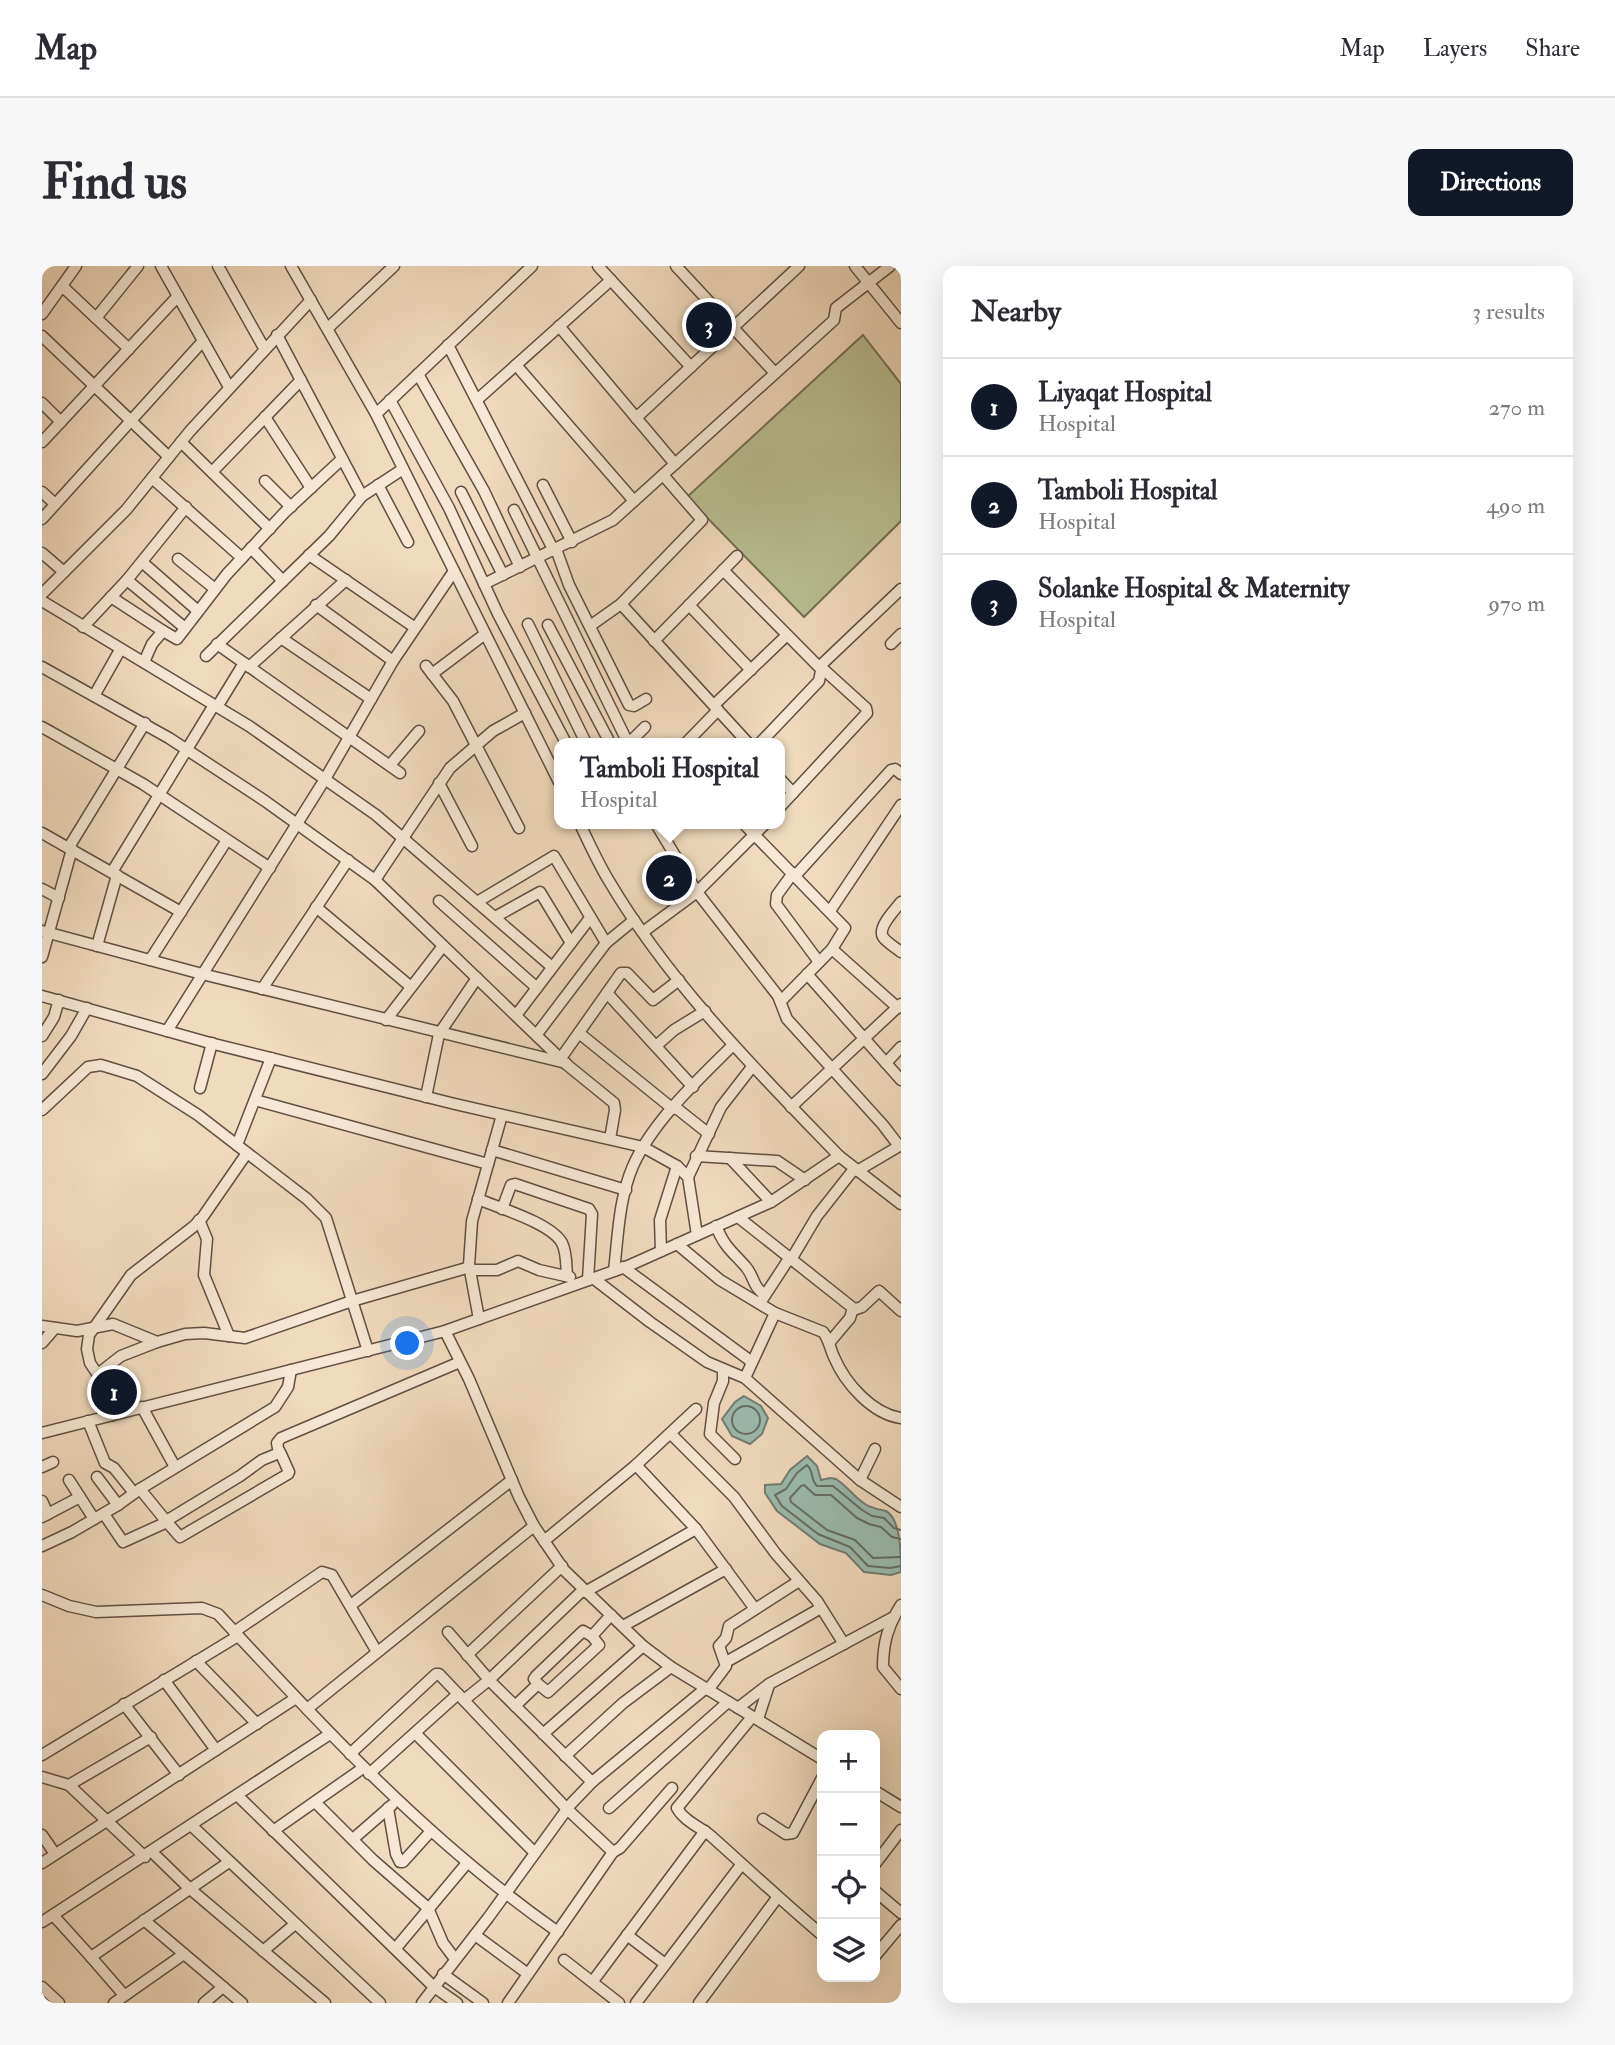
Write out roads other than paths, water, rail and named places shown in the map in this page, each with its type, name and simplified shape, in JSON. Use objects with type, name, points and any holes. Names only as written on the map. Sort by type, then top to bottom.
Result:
[{"type":"street","points":[[42,314],[76,266]]},
{"type":"street","points":[[96,318],[138,266]]},
{"type":"street","points":[[161,266],[229,387]]},
{"type":"street","points":[[218,266],[264,348]]},
{"type":"street","points":[[291,266],[376,414],[554,772]]},
{"type":"street","points":[[328,328],[394,266]]},
{"type":"street","points":[[376,414],[532,266]]},
{"type":"street","points":[[598,266],[691,367]]},
{"type":"street","points":[[676,266],[775,373]]},
{"type":"street","points":[[636,418],[733,327],[787,270],[799,266]]},
{"type":"street","points":[[855,266],[901,323]]},
{"type":"street","points":[[484,584],[613,520],[834,320],[836,308],[890,266]]},
{"type":"street","points":[[478,399],[611,280]]},
{"type":"street","points":[[62,286],[129,349]]},
{"type":"street","points":[[42,442],[178,296]]},
{"type":"street","points":[[42,594],[127,510],[229,387],[311,300]]},
{"type":"street","points":[[559,326],[675,464]]},
{"type":"street","points":[[277,335],[362,496]]},
{"type":"street","points":[[42,336],[169,457]]},
{"type":"street","points":[[42,519],[203,341]]},
{"type":"street","points":[[448,345],[555,550],[629,705],[634,706],[646,699]]},
{"type":"street","points":[[516,365],[634,501]]},
{"type":"street","points":[[418,374],[484,491],[520,567]]},
{"type":"street","points":[[212,472],[301,380]]},
{"type":"street","points":[[390,400],[449,508],[484,584],[563,738]]},
{"type":"street","points":[[42,403],[61,422]]},
{"type":"street","points":[[265,417],[311,488]]},
{"type":"street","points":[[181,442],[270,529]]},
{"type":"street","points":[[111,597],[177,639],[251,548],[342,459]]},
{"type":"street","points":[[206,656],[309,555],[362,496],[403,469]]},
{"type":"street","points":[[590,626],[621,604],[702,520],[663,475]]},
{"type":"street","points":[[152,478],[242,558]]},
{"type":"street","points":[[265,481],[291,507]]},
{"type":"street","points":[[378,485],[408,542]]},
{"type":"street","points":[[544,485],[572,542]]},
{"type":"street","points":[[42,492],[55,504]]},
{"type":"street","points":[[461,492],[503,575]]},
{"type":"street","points":[[83,627],[127,580],[186,507]]},
{"type":"street","points":[[514,510],[626,738]]},
{"type":"street","points":[[251,548],[283,581]]},
{"type":"street","points":[[42,553],[64,572]]},
{"type":"street","points":[[309,555],[414,627]]},
{"type":"street","points":[[654,640],[737,556]]},
{"type":"street","points":[[178,559],[215,589]]},
{"type":"street","points":[[142,562],[198,611]]},
{"type":"street","points":[[723,570],[816,666],[822,667],[868,710],[785,802]]},
{"type":"street","points":[[167,1031],[325,779],[414,627],[454,571]]},
{"type":"street","points":[[127,580],[185,628]]},
{"type":"street","points":[[97,946],[114,873],[159,794],[215,706],[246,665],[346,580]]},
{"type":"street","points":[[765,738],[819,681],[822,667],[901,589]]},
{"type":"street","points":[[42,601],[249,726],[325,779],[404,837],[552,967]]},
{"type":"street","points":[[621,604],[743,738]]},
{"type":"street","points":[[316,605],[393,661]]},
{"type":"street","points":[[689,605],[751,670]]},
{"type":"street","points":[[528,624],[584,738]]},
{"type":"street","points":[[548,625],[607,738]]},
{"type":"street","points":[[144,662],[152,644],[163,631]]},
{"type":"street","points":[[485,634],[429,670],[453,701],[519,828]]},
{"type":"street","points":[[891,644],[901,634]]},
{"type":"street","points":[[690,738],[751,670],[786,636]]},
{"type":"street","points":[[281,638],[371,699]]},
{"type":"street","points":[[217,644],[400,773]]},
{"type":"street","points":[[94,696],[120,650]]},
{"type":"street","points":[[42,667],[187,749],[375,880],[564,1061],[615,1106],[610,1139]]},
{"type":"street","points":[[546,705],[563,696]]},
{"type":"street","points":[[375,880],[450,768],[494,731],[524,713]]},
{"type":"street","points":[[42,957],[46,932],[59,898],[71,848],[145,723]]},
{"type":"street","points":[[42,727],[159,794],[270,868]]},
{"type":"street","points":[[634,738],[646,727]]},
{"type":"street","points":[[390,765],[419,731]]},
{"type":"street","points":[[819,962],[776,905],[777,895],[891,770],[895,769],[901,774]]},
{"type":"street","points":[[439,783],[472,846]]},
{"type":"street","points":[[785,784],[793,793]]},
{"type":"street","points":[[830,911],[901,805]]},
{"type":"street","points":[[582,829],[608,880],[634,920],[732,1046],[839,1156],[901,1204]]},
{"type":"street","points":[[659,829],[697,891],[781,1001],[787,1019],[900,1145],[856,1170],[817,1216],[762,1299]]},
{"type":"street","points":[[749,829],[845,928],[832,949],[781,1001]]},
{"type":"street","points":[[643,932],[697,891],[760,829]]},
{"type":"street","points":[[42,833],[181,912]]},
{"type":"street","points":[[150,960],[227,840]]},
{"type":"street","points":[[477,902],[554,856],[606,943]]},
{"type":"street","points":[[262,989],[348,860]]},
{"type":"street","points":[[42,889],[59,898]]},
{"type":"street","points":[[495,917],[540,892],[570,943]]},
{"type":"street","points":[[439,901],[537,988]]},
{"type":"street","points":[[901,902],[882,928],[881,934],[901,951]]},
{"type":"street","points":[[316,906],[411,987]]},
{"type":"street","points":[[517,1014],[590,918]]},
{"type":"street","points":[[537,1034],[606,943],[634,920]]},
{"type":"street","points":[[46,932],[439,1034],[564,1061]]},
{"type":"street","points":[[386,1020],[443,946]]},
{"type":"street","points":[[791,1107],[899,1006],[832,949]]},
{"type":"street","points":[[564,1061],[579,1033],[624,972],[653,1000],[679,980]]},
{"type":"street","points":[[807,974],[901,1080]]},
{"type":"street","points":[[426,1097],[439,1034],[477,978]]},
{"type":"street","points":[[607,993],[693,1087]]},
{"type":"street","points":[[42,996],[212,1043],[426,1097],[643,1147],[677,1166],[688,1177]]},
{"type":"street","points":[[42,1035],[54,1017],[59,1000]]},
{"type":"street","points":[[42,1074],[71,1036],[86,1008]]},
{"type":"street","points":[[656,1046],[674,1030],[705,1011]]},
{"type":"street","points":[[579,1033],[709,1135]]},
{"type":"street","points":[[200,1088],[212,1043]]},
{"type":"street","points":[[619,1269],[620,1219],[633,1166],[643,1147],[674,1108],[732,1046]]},
{"type":"street","points":[[886,1063],[901,1047]]},
{"type":"street","points":[[237,1145],[271,1058]]},
{"type":"street","points":[[42,1110],[88,1067],[101,1065],[137,1076],[198,1115],[307,1199],[326,1218],[368,1351]]},
{"type":"street","points":[[697,1235],[688,1177],[721,1107],[752,1067]]},
{"type":"street","points":[[255,1100],[488,1164]]},
{"type":"street","points":[[479,1319],[470,1268],[472,1221],[502,1115]]},
{"type":"street","points":[[492,1150],[626,1190]]},
{"type":"street","points":[[113,1415],[87,1349],[92,1328],[131,1275],[199,1220],[247,1153]]},
{"type":"street","points":[[696,1156],[777,1161],[806,1180]]},
{"type":"street","points":[[42,1433],[446,1331],[619,1269],[738,1217],[771,1202],[839,1156]]},
{"type":"street","points":[[730,1158],[771,1202]]},
{"type":"street","points":[[661,1251],[660,1220],[677,1166]]},
{"type":"street","points":[[502,1209],[511,1185],[515,1184],[589,1209],[592,1214],[588,1280]]},
{"type":"street","points":[[478,1199],[532,1221],[559,1239],[566,1253],[567,1276]]},
{"type":"street","points":[[738,1217],[853,1310]]},
{"type":"street","points":[[199,1220],[207,1239],[204,1275],[229,1336]]},
{"type":"street","points":[[716,1226],[724,1246],[748,1270],[762,1299],[775,1312],[824,1332],[836,1361],[857,1390],[876,1408],[898,1417],[901,1405]]},
{"type":"street","points":[[677,1244],[720,1280],[762,1299]]},
{"type":"street","points":[[98,1374],[121,1356],[185,1334],[204,1332],[249,1337],[352,1301],[470,1268],[497,1270],[518,1261],[539,1270],[588,1280],[707,1362],[745,1378],[860,1480],[901,1507]]},
{"type":"street","points":[[619,1269],[752,1362]]},
{"type":"street","points":[[829,1343],[853,1310],[862,1307],[879,1291],[901,1311]]},
{"type":"street","points":[[745,1378],[775,1312]]},
{"type":"street","points":[[42,1326],[77,1331],[113,1324],[157,1342]]},
{"type":"street","points":[[42,1343],[55,1328]]},
{"type":"street","points":[[446,1331],[534,1526],[562,1566],[584,1591],[643,1646],[671,1667],[817,1756]]},
{"type":"street","points":[[88,1421],[106,1463],[167,1521],[180,1537],[288,1474],[277,1443],[281,1438],[460,1362]]},
{"type":"street","points":[[723,1369],[723,1381],[715,1403],[710,1434],[736,1459]]},
{"type":"street","points":[[42,1546],[99,1517],[275,1406],[288,1387],[291,1370]]},
{"type":"street","points":[[142,1408],[176,1467]]},
{"type":"street","points":[[544,1541],[636,1465],[696,1409]]},
{"type":"street","points":[[671,1434],[721,1481],[821,1608],[845,1644]]},
{"type":"street","points":[[860,1480],[875,1449]]},
{"type":"street","points":[[69,1480],[80,1497],[123,1542],[167,1521],[262,1460],[280,1452]]},
{"type":"street","points":[[42,1467],[53,1462]]},
{"type":"street","points":[[636,1465],[696,1529],[755,1609]]},
{"type":"street","points":[[97,1477],[118,1505]]},
{"type":"street","points":[[351,1605],[512,1480]]},
{"type":"street","points":[[42,1501],[45,1515],[80,1497]]},
{"type":"street","points":[[307,1709],[534,1526]]},
{"type":"street","points":[[273,1831],[366,1771],[461,1697],[489,1680],[584,1591],[696,1529]]},
{"type":"street","points":[[467,1655],[562,1566]]},
{"type":"street","points":[[623,1626],[726,1569]]},
{"type":"street","points":[[42,1755],[196,1661],[322,1572],[331,1575],[377,1652]]},
{"type":"street","points":[[422,2003],[567,1809],[592,1782],[707,1689],[726,1666],[719,1646],[727,1637],[729,1626],[799,1581]]},
{"type":"street","points":[[42,1595],[69,1606],[96,1612],[202,1608],[218,1614],[296,1699],[397,1800],[505,1895],[558,1932]]},
{"type":"street","points":[[901,1605],[892,1618],[883,1644],[883,1667],[901,1689]]},
{"type":"street","points":[[726,1662],[821,1608]]},
{"type":"street","points":[[592,1636],[611,1615]]},
{"type":"street","points":[[738,1708],[769,1684],[892,1618]]},
{"type":"street","points":[[583,1631],[592,1636],[599,1645],[548,1692],[538,1684],[535,1677],[583,1631]]},
{"type":"street","points":[[448,1632],[489,1680],[592,1782]]},
{"type":"street","points":[[544,1734],[643,1646]]},
{"type":"street","points":[[196,1661],[257,1724]]},
{"type":"street","points":[[565,1756],[623,1703],[671,1667]]},
{"type":"street","points":[[350,1755],[436,1674],[567,1809],[613,1852]]},
{"type":"street","points":[[164,1680],[216,1750]]},
{"type":"street","points":[[515,1706],[538,1684]]},
{"type":"street","points":[[769,1684],[755,1718],[678,1806],[680,1813],[705,1831],[777,1898],[817,1929]]},
{"type":"street","points":[[42,1863],[296,1699]]},
{"type":"street","points":[[609,1808],[728,1702]]},
{"type":"street","points":[[124,1704],[179,1774]]},
{"type":"street","points":[[415,1733],[535,1853]]},
{"type":"street","points":[[42,1922],[330,1734]]},
{"type":"street","points":[[69,1785],[151,1737]]},
{"type":"street","points":[[42,1777],[69,1785],[325,2003]]},
{"type":"street","points":[[763,1819],[786,1834],[793,1833],[817,1787]]},
{"type":"street","points":[[508,2003],[613,1852],[620,1848],[672,1788]]},
{"type":"street","points":[[878,1793],[901,1807]]},
{"type":"street","points":[[238,1796],[434,1987],[457,2003]]},
{"type":"street","points":[[353,1839],[397,1800]]},
{"type":"street","points":[[316,1803],[428,1908],[443,1943],[455,1959]]},
{"type":"street","points":[[388,1808],[396,1854],[400,1862],[403,1862],[431,1831]]},
{"type":"street","points":[[192,1826],[380,2003]]},
{"type":"street","points":[[880,1857],[901,1830]]},
{"type":"street","points":[[593,1981],[705,1831]]},
{"type":"street","points":[[42,1835],[55,1854]]},
{"type":"street","points":[[90,1957],[229,1862]]},
{"type":"street","points":[[396,1948],[467,1863]]},
{"type":"street","points":[[636,2003],[741,1865]]},
{"type":"street","points":[[880,1895],[901,1913]]},
{"type":"street","points":[[699,2003],[777,1898]]},
{"type":"street","points":[[53,1915],[124,1995]]},
{"type":"street","points":[[144,1920],[242,2003]]},
{"type":"street","points":[[263,1951],[295,1924]]},
{"type":"street","points":[[880,1950],[901,1925]]},
{"type":"street","points":[[475,1934],[528,1975]]},
{"type":"street","points":[[628,1935],[666,1964]]},
{"type":"street","points":[[114,2003],[184,1954]]},
{"type":"street","points":[[564,1960],[619,2003]]},
{"type":"street","points":[[443,1974],[483,2003]]},
{"type":"street","points":[[42,1987],[59,2003]]},
{"type":"street","points":[[204,2003],[223,1987]]},
{"type":"water","points":[[744,1396],[761,1406],[768,1418],[762,1434],[750,1444],[732,1436],[722,1419],[735,1402]]},
{"type":"water","points":[[807,1456],[817,1466],[821,1480],[836,1479],[865,1504],[891,1515],[899,1538],[901,1572],[891,1575],[864,1572],[846,1553],[820,1544],[777,1511],[765,1493],[765,1485],[781,1484],[790,1470]]},
{"type":"place","name":"Solanke Hospital & Maternity","points":[[709,325]]},
{"type":"place","name":"Tamboli Hospital","points":[[669,878]]},
{"type":"place","name":"Liyaqat Hospital","points":[[114,1392]]}]
